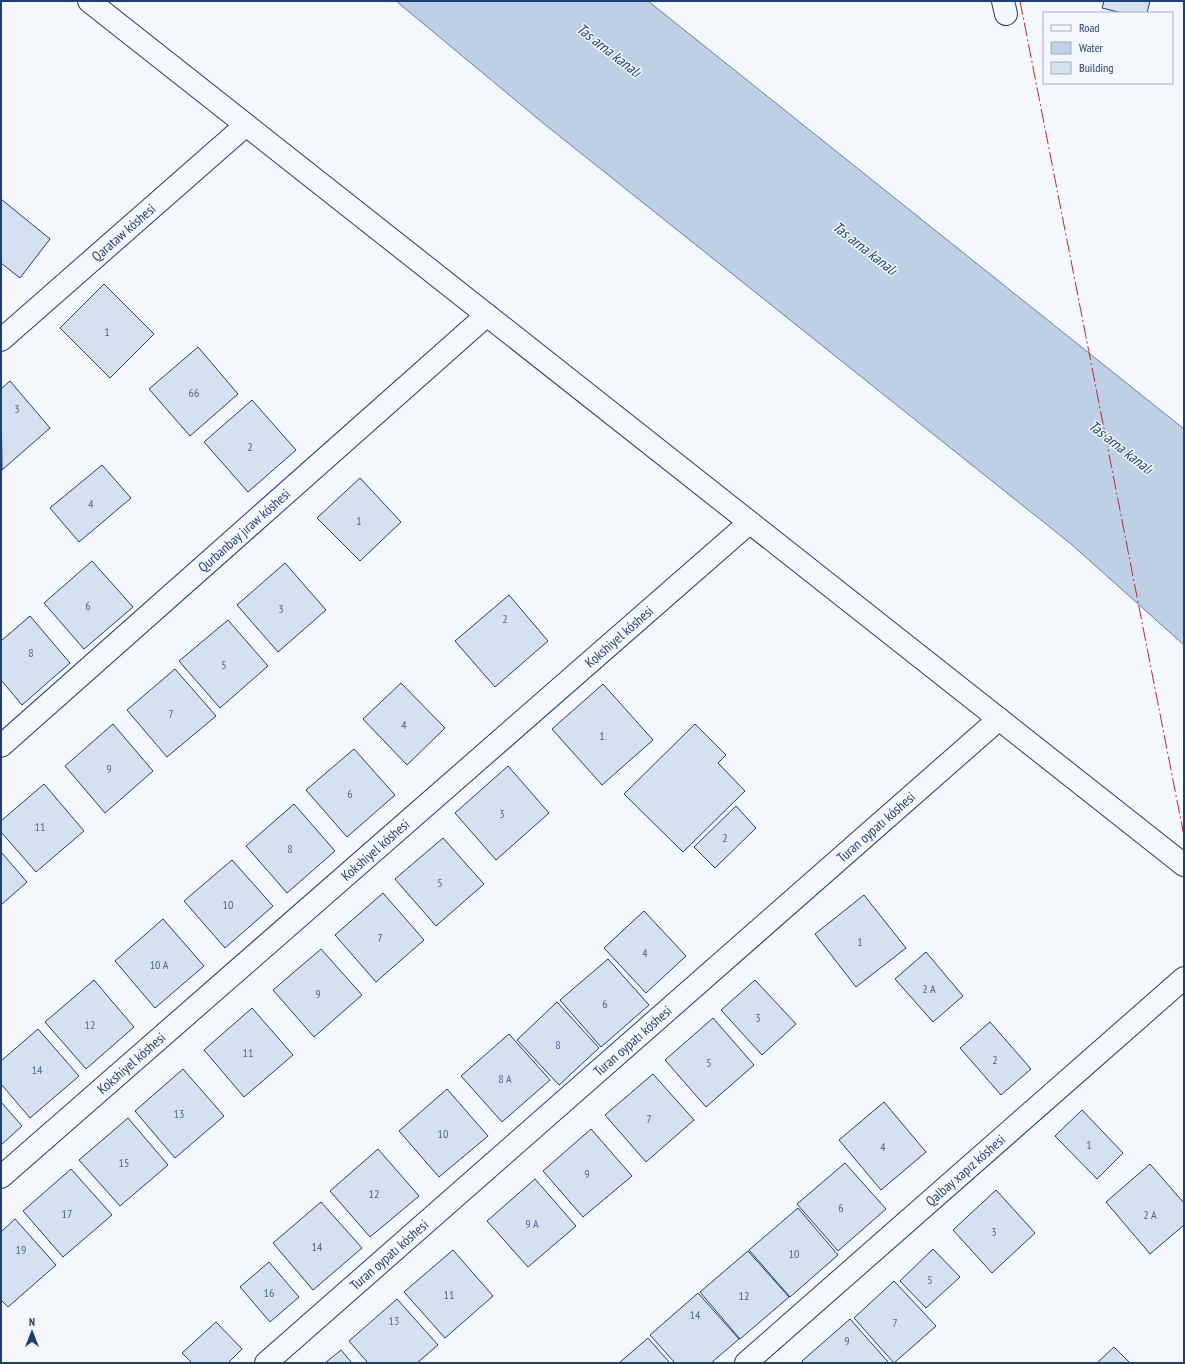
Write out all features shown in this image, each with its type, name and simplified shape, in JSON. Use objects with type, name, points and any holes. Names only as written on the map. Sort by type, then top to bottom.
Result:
[{"type":"street","points":[[89,1],[1184,865]]},
{"type":"street","name":"Qarataw kóshesi","points":[[1,340],[246,125]]},
{"type":"street","name":"Qurbanbay jıraw kóshesi","points":[[1,746],[487,315]]},
{"type":"street","name":"Kokshiyel kóshesi","points":[[1,1177],[750,523]]},
{"type":"street","name":"Turan oypatı kóshesi","points":[[266,1363],[999,719]]},
{"type":"street","name":"Qalbay xapız kóshesi","points":[[746,1363],[1184,978]]},
{"type":"water","name":"Tas arna kanalı","points":[[396,1],[648,1],[1184,429],[1184,645],[1071,544],[543,123]]},
{"type":"building","points":[[1104,1],[1150,1],[1147,12],[1118,12],[1102,8]]},
{"type":"building","points":[[1,199],[50,239],[20,278],[1,263]]},
{"type":"building","points":[[104,284],[154,334],[110,378],[60,328]]},
{"type":"building","points":[[198,347],[238,394],[190,436],[149,389]]},
{"type":"building","points":[[10,381],[50,428],[2,470],[1,389]]},
{"type":"building","points":[[252,400],[296,450],[248,492],[204,442]]},
{"type":"building","points":[[102,465],[131,498],[79,542],[50,508]]},
{"type":"building","points":[[360,478],[401,522],[360,561],[317,518]]},
{"type":"building","points":[[92,561],[133,607],[84,649],[44,603]]},
{"type":"building","points":[[285,563],[326,610],[278,652],[237,605]]},
{"type":"building","points":[[509,595],[548,641],[495,687],[455,641]]},
{"type":"building","points":[[30,616],[70,663],[22,705],[1,680],[1,641]]},
{"type":"building","points":[[228,620],[268,666],[220,708],[179,661]]},
{"type":"building","points":[[175,669],[216,716],[167,757],[127,710]]},
{"type":"building","points":[[401,683],[445,728],[407,765],[363,719]]},
{"type":"building","points":[[603,684],[653,740],[602,785],[552,729]]},
{"type":"building","points":[[113,724],[153,771],[105,813],[65,766]]},
{"type":"building","points":[[695,724],[726,755],[718,763],[745,791],[683,852],[624,794]]},
{"type":"building","points":[[354,749],[395,795],[347,837],[306,790]]},
{"type":"building","points":[[508,766],[549,813],[496,860],[455,813]]},
{"type":"building","points":[[44,784],[84,831],[36,872],[1,832],[1,821]]},
{"type":"building","points":[[294,804],[335,851],[287,893],[246,846]]},
{"type":"building","points":[[736,806],[756,828],[715,868],[694,847]]},
{"type":"building","points":[[443,838],[484,884],[436,926],[395,879]]},
{"type":"building","points":[[1,852],[27,882],[1,905]]},
{"type":"building","points":[[232,860],[273,906],[225,948],[184,901]]},
{"type":"building","points":[[383,893],[424,940],[376,982],[335,935]]},
{"type":"building","points":[[864,895],[906,948],[856,987],[815,934]]},
{"type":"building","points":[[644,911],[686,956],[646,993],[604,948]]},
{"type":"building","points":[[163,919],[204,966],[155,1008],[115,961]]},
{"type":"building","points":[[321,949],[362,995],[314,1037],[273,990]]},
{"type":"building","points":[[926,952],[963,996],[933,1022],[895,979]]},
{"type":"building","points":[[608,959],[649,1005],[601,1047],[560,1000]]},
{"type":"building","points":[[94,980],[134,1027],[86,1069],[45,1022]]},
{"type":"building","points":[[755,980],[796,1024],[762,1055],[721,1010]]},
{"type":"building","points":[[557,1002],[599,1048],[559,1085],[517,1040]]},
{"type":"building","points":[[252,1008],[293,1055],[244,1097],[204,1050]]},
{"type":"building","points":[[713,1018],[754,1065],[706,1107],[665,1060]]},
{"type":"building","points":[[990,1022],[1031,1069],[1001,1095],[960,1048]]},
{"type":"building","points":[[38,1029],[79,1076],[30,1118],[1,1084],[1,1061]]},
{"type":"building","points":[[509,1034],[550,1080],[502,1122],[461,1076]]},
{"type":"building","points":[[183,1069],[224,1116],[175,1158],[135,1111]]},
{"type":"building","points":[[653,1074],[694,1120],[646,1162],[605,1115]]},
{"type":"building","points":[[447,1089],[488,1136],[439,1177],[399,1131]]},
{"type":"building","points":[[1,1102],[22,1126],[1,1145]]},
{"type":"building","points":[[884,1102],[926,1152],[881,1190],[839,1140]]},
{"type":"building","points":[[1082,1110],[1123,1153],[1097,1179],[1055,1136]]},
{"type":"building","points":[[128,1118],[168,1165],[120,1206],[79,1160]]},
{"type":"building","points":[[591,1129],[632,1176],[583,1217],[543,1171]]},
{"type":"building","points":[[378,1149],[419,1196],[370,1237],[330,1191]]},
{"type":"building","points":[[845,1163],[886,1209],[838,1251],[797,1204]]},
{"type":"building","points":[[1150,1164],[1184,1203],[1184,1225],[1150,1254],[1106,1202]]},
{"type":"building","points":[[71,1169],[112,1215],[63,1257],[23,1211]]},
{"type":"building","points":[[535,1179],[576,1226],[528,1267],[487,1221]]},
{"type":"building","points":[[996,1190],[1035,1233],[992,1273],[953,1230]]},
{"type":"building","points":[[321,1202],[362,1248],[313,1290],[273,1243]]},
{"type":"building","points":[[798,1208],[838,1255],[790,1297],[749,1250]]},
{"type":"building","points":[[15,1219],[56,1265],[8,1307],[1,1300],[1,1232]]},
{"type":"building","points":[[933,1249],[960,1277],[926,1308],[900,1281]]},
{"type":"building","points":[[453,1250],[493,1296],[445,1338],[404,1292]]},
{"type":"building","points":[[748,1251],[789,1297],[740,1339],[700,1292]]},
{"type":"building","points":[[269,1262],[299,1297],[270,1322],[240,1287]]},
{"type":"building","points":[[894,1281],[936,1326],[894,1363],[854,1318]]},
{"type":"building","points":[[698,1293],[739,1339],[711,1363],[675,1363],[650,1335]]},
{"type":"building","points":[[397,1299],[438,1345],[417,1363],[368,1363],[349,1341]]},
{"type":"building","points":[[850,1319],[889,1363],[804,1363],[802,1361]]},
{"type":"building","points":[[216,1322],[242,1349],[228,1363],[192,1363],[182,1353]]},
{"type":"building","points":[[648,1338],[670,1363],[619,1363]]},
{"type":"building","points":[[1114,1347],[1130,1363],[1097,1363]]},
{"type":"building","points":[[341,1350],[352,1363],[325,1363]]},
{"type":"power","points":[[1020,1],[1184,836]]}]
